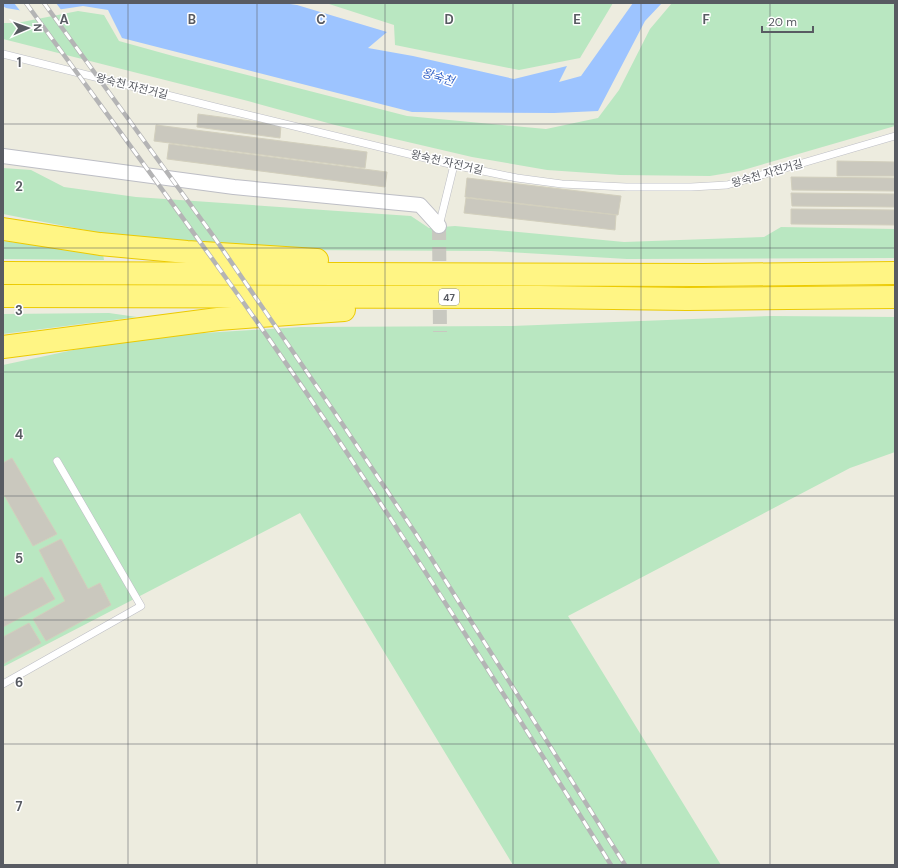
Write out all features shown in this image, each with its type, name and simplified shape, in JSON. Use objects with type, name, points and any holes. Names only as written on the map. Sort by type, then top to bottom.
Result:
[{"type":"highway","points":[[3,229],[100,244],[187,252],[538,274]]},
{"type":"highway","name":"47","points":[[3,272],[538,274],[895,273]]},
{"type":"highway","name":"47","points":[[3,296],[539,297],[687,299],[895,297]]},
{"type":"highway","points":[[3,347],[218,319],[539,297]]},
{"type":"street","points":[[3,156],[234,187],[420,205],[439,226]]},
{"type":"lane","name":"왕숙천 자전거길","points":[[3,54],[454,165],[517,178],[562,184],[677,187],[727,185],[895,136]]},
{"type":"lane","points":[[439,226],[454,165]]},
{"type":"lane","points":[[3,684],[142,606],[57,461]]},
{"type":"green space","points":[[326,3],[613,3],[580,58],[519,70],[395,45],[394,25]]},
{"type":"green space","points":[[672,3],[895,3],[895,126],[740,171],[710,176],[620,175],[547,170],[472,157],[335,125],[248,101],[3,39],[3,23],[17,23],[78,11],[104,15],[119,41],[173,56],[407,116],[546,129],[598,118],[619,90],[650,29]]},
{"type":"green space","points":[[3,168],[31,170],[64,187],[136,197],[411,216],[429,228],[455,226],[624,242],[764,237],[781,227],[895,229],[895,258],[627,259],[491,251],[293,250],[163,240],[95,232],[3,214]]},
{"type":"green space","points":[[3,241],[103,254],[104,260],[3,259]]},
{"type":"green space","points":[[109,313],[137,317],[3,334],[3,314]]},
{"type":"green space","points":[[771,316],[895,317],[895,452],[850,468],[568,616],[721,865],[513,865],[300,513],[3,667],[3,365],[92,346],[171,335],[301,327],[512,326]]},
{"type":"water","name":"왕숙천","points":[[3,3],[283,3],[297,5],[387,32],[368,48],[413,56],[514,79],[567,66],[559,82],[581,76],[633,3],[662,3],[645,21],[598,111],[554,113],[412,112],[122,38],[108,10],[83,6],[36,13],[6,8],[3,6]]},
{"type":"pier","points":[[14,3],[56,3],[62,11],[36,15],[21,12]]},
{"type":"building","points":[[198,114],[281,125],[280,138],[197,127]]},
{"type":"building","points":[[156,125],[367,152],[365,168],[154,141]]},
{"type":"building","points":[[169,144],[387,172],[385,187],[167,159]]},
{"type":"building","points":[[837,161],[895,162],[895,176],[837,176]]},
{"type":"building","points":[[791,177],[895,178],[895,191],[792,190]]},
{"type":"building","points":[[467,178],[621,196],[618,215],[465,197]]},
{"type":"building","points":[[791,193],[895,194],[895,207],[792,206]]},
{"type":"building","points":[[466,198],[616,215],[615,230],[464,213]]},
{"type":"building","points":[[791,209],[895,210],[895,225],[791,224]]},
{"type":"building","points":[[12,458],[57,534],[33,546],[3,493],[3,463]]},
{"type":"building","points":[[61,539],[88,589],[100,583],[111,605],[46,641],[33,619],[65,601],[39,550]]},
{"type":"building","points":[[42,577],[55,599],[3,627],[3,598]]},
{"type":"building","points":[[29,623],[41,643],[3,664],[3,637]]},
{"type":"tunnel","points":[[439,226],[440,332]]},
{"type":"railway","points":[[26,3],[277,350],[441,596],[611,865]]},
{"type":"railway","points":[[44,3],[214,237],[333,410],[416,534],[625,865]]}]
